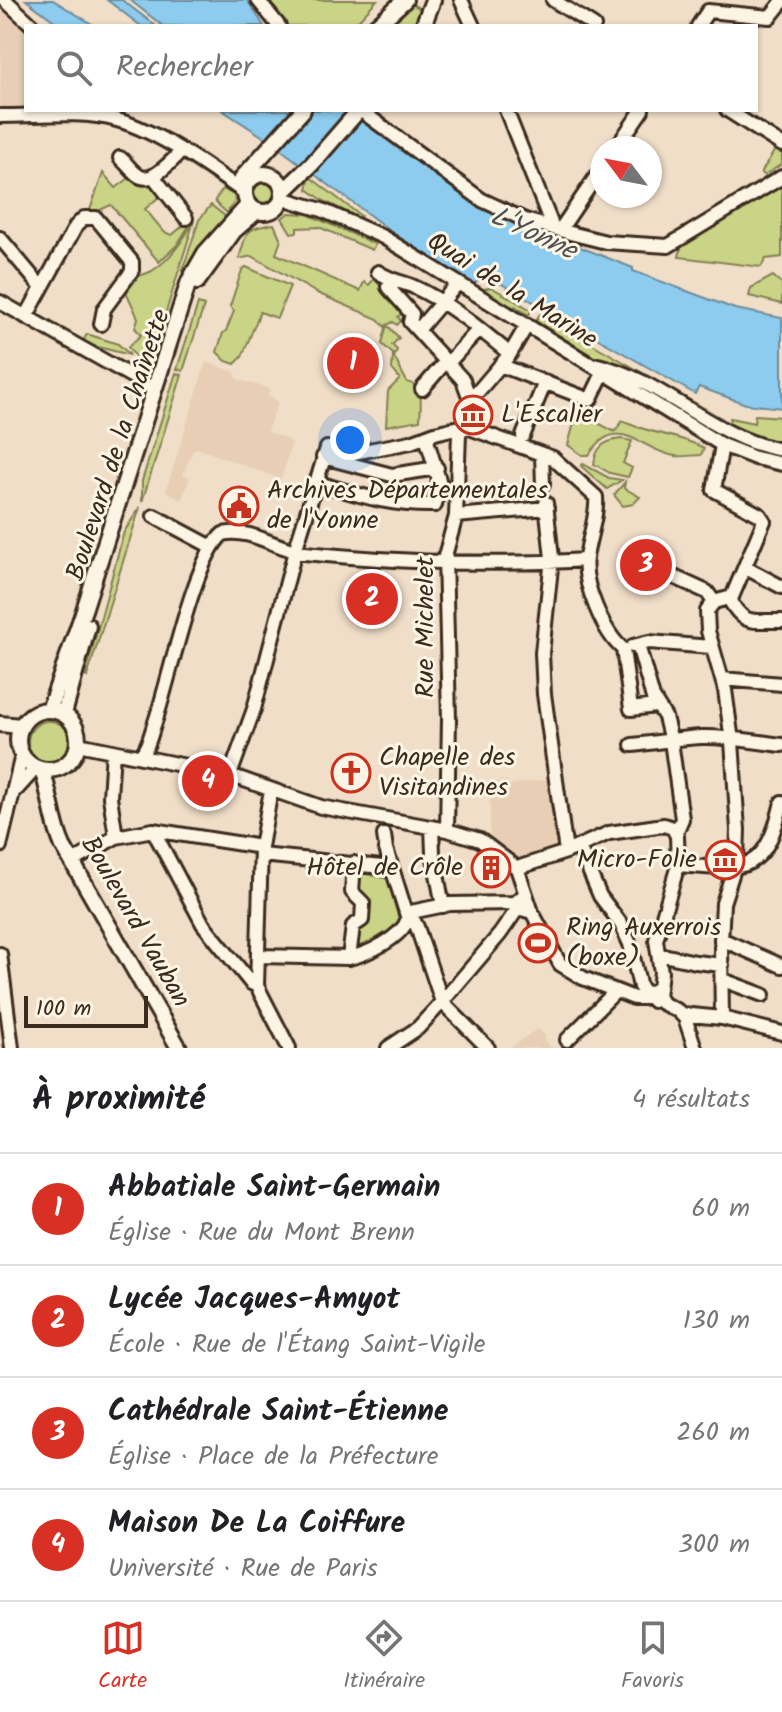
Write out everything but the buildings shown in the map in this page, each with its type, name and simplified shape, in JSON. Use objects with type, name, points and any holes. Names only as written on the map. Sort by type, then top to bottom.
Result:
[{"type":"main road","points":[[378,24],[405,0]]},
{"type":"main road","points":[[424,24],[433,0]]},
{"type":"main road","points":[[59,709],[84,610],[194,270],[251,190],[263,156],[301,112]]},
{"type":"main road","points":[[251,190],[271,210],[358,112]]},
{"type":"main road","points":[[251,190],[275,178],[282,195]]},
{"type":"main road","name":"Boulevard de la Chaînette","points":[[59,709],[195,286],[234,231],[251,190]]},
{"type":"main road","points":[[59,709],[75,727],[78,744],[62,767],[39,769],[22,755],[20,733],[34,714],[59,709]]},
{"type":"main road","points":[[0,724],[20,733]]},
{"type":"main road","points":[[0,732],[20,733]]},
{"type":"main road","name":"Boulevard Vauban","points":[[54,818],[62,767]]},
{"type":"main road","name":"Boulevard Vauban","points":[[39,769],[50,792],[59,837],[179,1048]]},
{"type":"street","points":[[5,0],[31,24]]},
{"type":"street","points":[[258,0],[277,24]]},
{"type":"street","points":[[461,0],[472,24]]},
{"type":"street","points":[[553,0],[591,24]]},
{"type":"street","points":[[697,0],[708,11],[770,17],[782,2]]},
{"type":"street","points":[[699,24],[708,11]]},
{"type":"street","points":[[363,112],[482,200],[525,220],[606,242],[668,246],[782,177]]},
{"type":"street","points":[[507,112],[557,229]]},
{"type":"street","points":[[624,136],[641,112]]},
{"type":"street","points":[[730,112],[782,145]]},
{"type":"street","points":[[0,116],[93,113],[132,125],[251,190]]},
{"type":"street","points":[[120,158],[140,177],[153,176],[181,152]]},
{"type":"street","points":[[153,176],[186,218]]},
{"type":"street","points":[[557,229],[590,184]]},
{"type":"street","name":"Quai de la Marine","points":[[282,195],[370,230],[716,442],[755,458],[782,464]]},
{"type":"street","points":[[26,317],[79,222],[90,217],[96,218],[130,257],[132,267],[104,309],[101,324]]},
{"type":"street","points":[[0,238],[42,288]]},
{"type":"street","points":[[373,269],[393,282],[411,285],[441,303],[510,354]]},
{"type":"street","points":[[393,282],[388,287],[412,314],[410,322],[448,361],[473,398],[510,354],[527,325]]},
{"type":"street","points":[[418,330],[458,283]]},
{"type":"street","points":[[0,302],[154,389]]},
{"type":"street","points":[[422,389],[479,329]]},
{"type":"street","points":[[589,363],[630,375],[741,439],[782,450]]},
{"type":"street","points":[[500,365],[590,400],[603,373]]},
{"type":"street","points":[[520,441],[545,382]]},
{"type":"street","name":"Rue Michelet","points":[[447,830],[449,719],[445,561],[456,516],[459,434],[473,398]]},
{"type":"street","points":[[352,459],[464,426],[520,441],[558,462],[596,497],[585,560],[594,600],[614,642],[623,649],[631,709],[656,706]]},
{"type":"street","points":[[315,482],[403,506],[435,505],[439,480],[426,437]]},
{"type":"street","points":[[711,606],[731,596],[746,568],[764,521],[752,510],[714,490],[716,442]]},
{"type":"street","points":[[230,775],[254,709],[295,551],[327,448],[392,475],[437,468]]},
{"type":"street","points":[[542,454],[543,485]]},
{"type":"street","points":[[456,516],[547,505],[551,563],[543,667],[566,852]]},
{"type":"street","points":[[154,516],[212,547]]},
{"type":"street","points":[[145,754],[197,578],[212,547],[223,534],[231,532],[295,551],[445,561],[551,563],[585,560]]},
{"type":"street","points":[[746,568],[782,587]]},
{"type":"street","points":[[672,576],[707,592],[711,606],[711,647],[722,679],[731,737],[737,816],[735,864],[723,903],[722,1018]]},
{"type":"street","points":[[731,596],[736,614],[742,619],[782,621]]},
{"type":"street","points":[[623,649],[649,642],[711,647]]},
{"type":"street","points":[[78,744],[145,754],[230,775],[321,807],[447,830],[487,844],[517,868],[532,912],[560,964],[615,992],[634,998],[651,988],[661,972],[658,931],[678,865],[676,833],[682,819],[665,717],[656,706],[638,645]]},
{"type":"street","points":[[722,679],[782,684]]},
{"type":"street","points":[[632,745],[699,737],[731,737],[747,742],[782,745]]},
{"type":"street","points":[[113,751],[110,797],[116,837]]},
{"type":"street","points":[[0,846],[22,755]]},
{"type":"street","points":[[15,791],[39,769]]},
{"type":"street","points":[[271,790],[261,851],[257,986],[289,1048]]},
{"type":"street","points":[[678,865],[755,861],[774,834],[782,802]]},
{"type":"street","points":[[349,958],[353,926],[362,920],[363,903],[352,892],[360,864],[375,857],[387,820]]},
{"type":"street","points":[[517,868],[619,831],[664,825],[673,828],[676,833]]},
{"type":"street","points":[[432,827],[433,853],[443,906]]},
{"type":"street","points":[[153,830],[203,924],[251,983],[257,986]]},
{"type":"street","points":[[72,862],[116,837],[153,830],[261,851],[392,868]]},
{"type":"street","points":[[384,835],[407,916],[417,927],[442,1002],[488,1048]]},
{"type":"street","points":[[579,847],[600,896],[621,924],[651,988],[659,1000],[681,1014],[688,1023],[695,1048]]},
{"type":"street","points":[[407,916],[443,906],[515,903],[524,893]]},
{"type":"street","points":[[388,1048],[418,1028],[500,934],[515,911],[521,907],[532,912]]},
{"type":"street","points":[[258,956],[349,958],[362,955],[405,928],[407,916]]},
{"type":"street","points":[[721,942],[782,966]]},
{"type":"street","points":[[0,954],[5,1032],[12,1048]]},
{"type":"street","points":[[658,954],[722,965]]},
{"type":"street","points":[[723,980],[763,995]]},
{"type":"street","points":[[651,988],[678,1021],[686,1048]]},
{"type":"street","points":[[567,1040],[615,992]]},
{"type":"street","points":[[681,1014],[722,1018],[782,1033]]},
{"type":"shaded area","points":[[2,5],[24,29],[24,108],[0,108]]},
{"type":"shaded area","points":[[206,362],[235,372],[237,379],[270,389],[268,395],[278,402],[267,431],[292,442],[281,479],[197,448],[193,450],[183,475],[190,478],[181,500],[166,491]]},
{"type":"shaded area","points":[[550,779],[557,845],[553,851],[522,860],[490,840],[490,783],[507,781],[508,785]]},
{"type":"shaded area","points":[[537,1029],[546,1036],[543,1039],[551,1048],[510,1048]]},
{"type":"green space","points":[[266,0],[377,0],[355,24],[285,24]]},
{"type":"green space","points":[[410,3],[421,9],[416,24],[386,24]]},
{"type":"green space","points":[[776,148],[782,152],[782,164],[768,173],[772,179],[761,173]]},
{"type":"green space","points":[[103,173],[116,188],[132,176],[149,181],[160,196],[145,209],[164,232],[172,235],[192,221],[177,245],[159,262],[111,205],[98,211],[90,210]]},
{"type":"green space","points":[[310,177],[361,216],[359,218],[324,201],[307,189]]},
{"type":"green space","points":[[260,183],[268,183],[274,193],[268,203],[260,203],[254,197],[254,189]]},
{"type":"green space","points":[[782,184],[782,257],[766,259],[761,267],[679,257],[681,247]]},
{"type":"green space","points":[[223,189],[234,195],[235,201],[227,213],[215,200]]},
{"type":"green space","points":[[211,205],[226,217],[201,246],[184,273],[199,220]]},
{"type":"green space","points":[[289,213],[307,214],[375,244],[372,250],[319,227],[297,228],[297,232],[291,233],[282,218]]},
{"type":"green space","points":[[194,221],[151,361],[136,357],[128,347],[141,335],[135,328],[138,318],[124,287],[165,261]]},
{"type":"green space","points":[[274,224],[281,240],[276,254],[360,291],[364,282],[369,285],[374,279],[404,311],[398,317],[401,321],[397,325],[393,322],[385,326],[399,338],[392,345],[397,350],[394,357],[407,382],[419,392],[420,420],[386,426],[388,391],[400,379],[392,369],[393,354],[382,344],[386,328],[378,319],[317,293],[252,256],[239,259],[252,229]]},
{"type":"green space","points":[[246,267],[290,286],[277,318],[260,312],[242,357],[235,364],[226,361],[217,352],[234,311],[230,306],[242,270]]},
{"type":"green space","points":[[773,276],[782,284],[782,304],[749,296],[751,288]]},
{"type":"green space","points":[[491,287],[531,310],[529,315],[515,306],[511,312],[481,293]]},
{"type":"green space","points":[[198,304],[204,306],[183,371],[177,369]]},
{"type":"green space","points":[[540,314],[723,419],[722,426],[593,361],[533,325]]},
{"type":"green space","points":[[87,334],[118,344],[130,355],[82,343]]},
{"type":"green space","points":[[176,373],[182,375],[142,502],[142,481]]},
{"type":"green space","points":[[577,412],[615,432],[622,421],[704,448],[701,455],[675,456],[620,435],[610,436],[589,455],[582,455],[568,445]]},
{"type":"green space","points":[[755,415],[782,417],[782,448],[728,429],[730,418],[754,423]]},
{"type":"green space","points":[[621,439],[632,441],[623,463],[632,468],[628,477],[610,473],[594,464],[602,446]]},
{"type":"green space","points":[[583,464],[609,478],[622,480],[607,489],[581,466]]},
{"type":"green space","points":[[625,482],[624,488],[640,497],[633,504],[623,506],[614,495]]},
{"type":"green space","points":[[140,507],[87,677],[124,532]]},
{"type":"green space","points":[[49,721],[64,727],[70,742],[64,757],[49,763],[34,757],[28,742],[34,727]]},
{"type":"green space","points":[[362,873],[388,879],[400,924],[360,948],[356,945],[359,876]]},
{"type":"water","points":[[26,0],[53,0],[92,24],[58,24]]},
{"type":"water","points":[[107,0],[122,0],[153,24],[138,24]]},
{"type":"water","points":[[130,0],[247,0],[263,24],[160,24]]},
{"type":"water","name":"L'Yonne","points":[[225,112],[348,112],[468,196],[520,223],[633,268],[633,271],[735,309],[782,318],[782,408],[746,404],[699,387],[695,394],[493,279],[482,277],[474,284],[403,240]]},
{"type":"place","name":"Abbatiale Saint-Germain","points":[[353,363]]},
{"type":"place","name":"L'Escalier","points":[[473,415]]},
{"type":"place","name":"Archives Départementales de l'Yonne","points":[[239,506]]},
{"type":"place","name":"Cathédrale Saint-Étienne","points":[[646,565]]},
{"type":"place","name":"Lycée Jacques-Amyot","points":[[372,599]]},
{"type":"place","name":"Chapelle des Visitandines","points":[[351,773]]},
{"type":"place","name":"Maison De La Coiffure","points":[[208,781]]},
{"type":"place","name":"Micro-Folie","points":[[725,860]]},
{"type":"place","name":"Hôtel de Crôle","points":[[491,868]]},
{"type":"place","name":"Ring Auxerrois (boxe)","points":[[538,943]]}]
